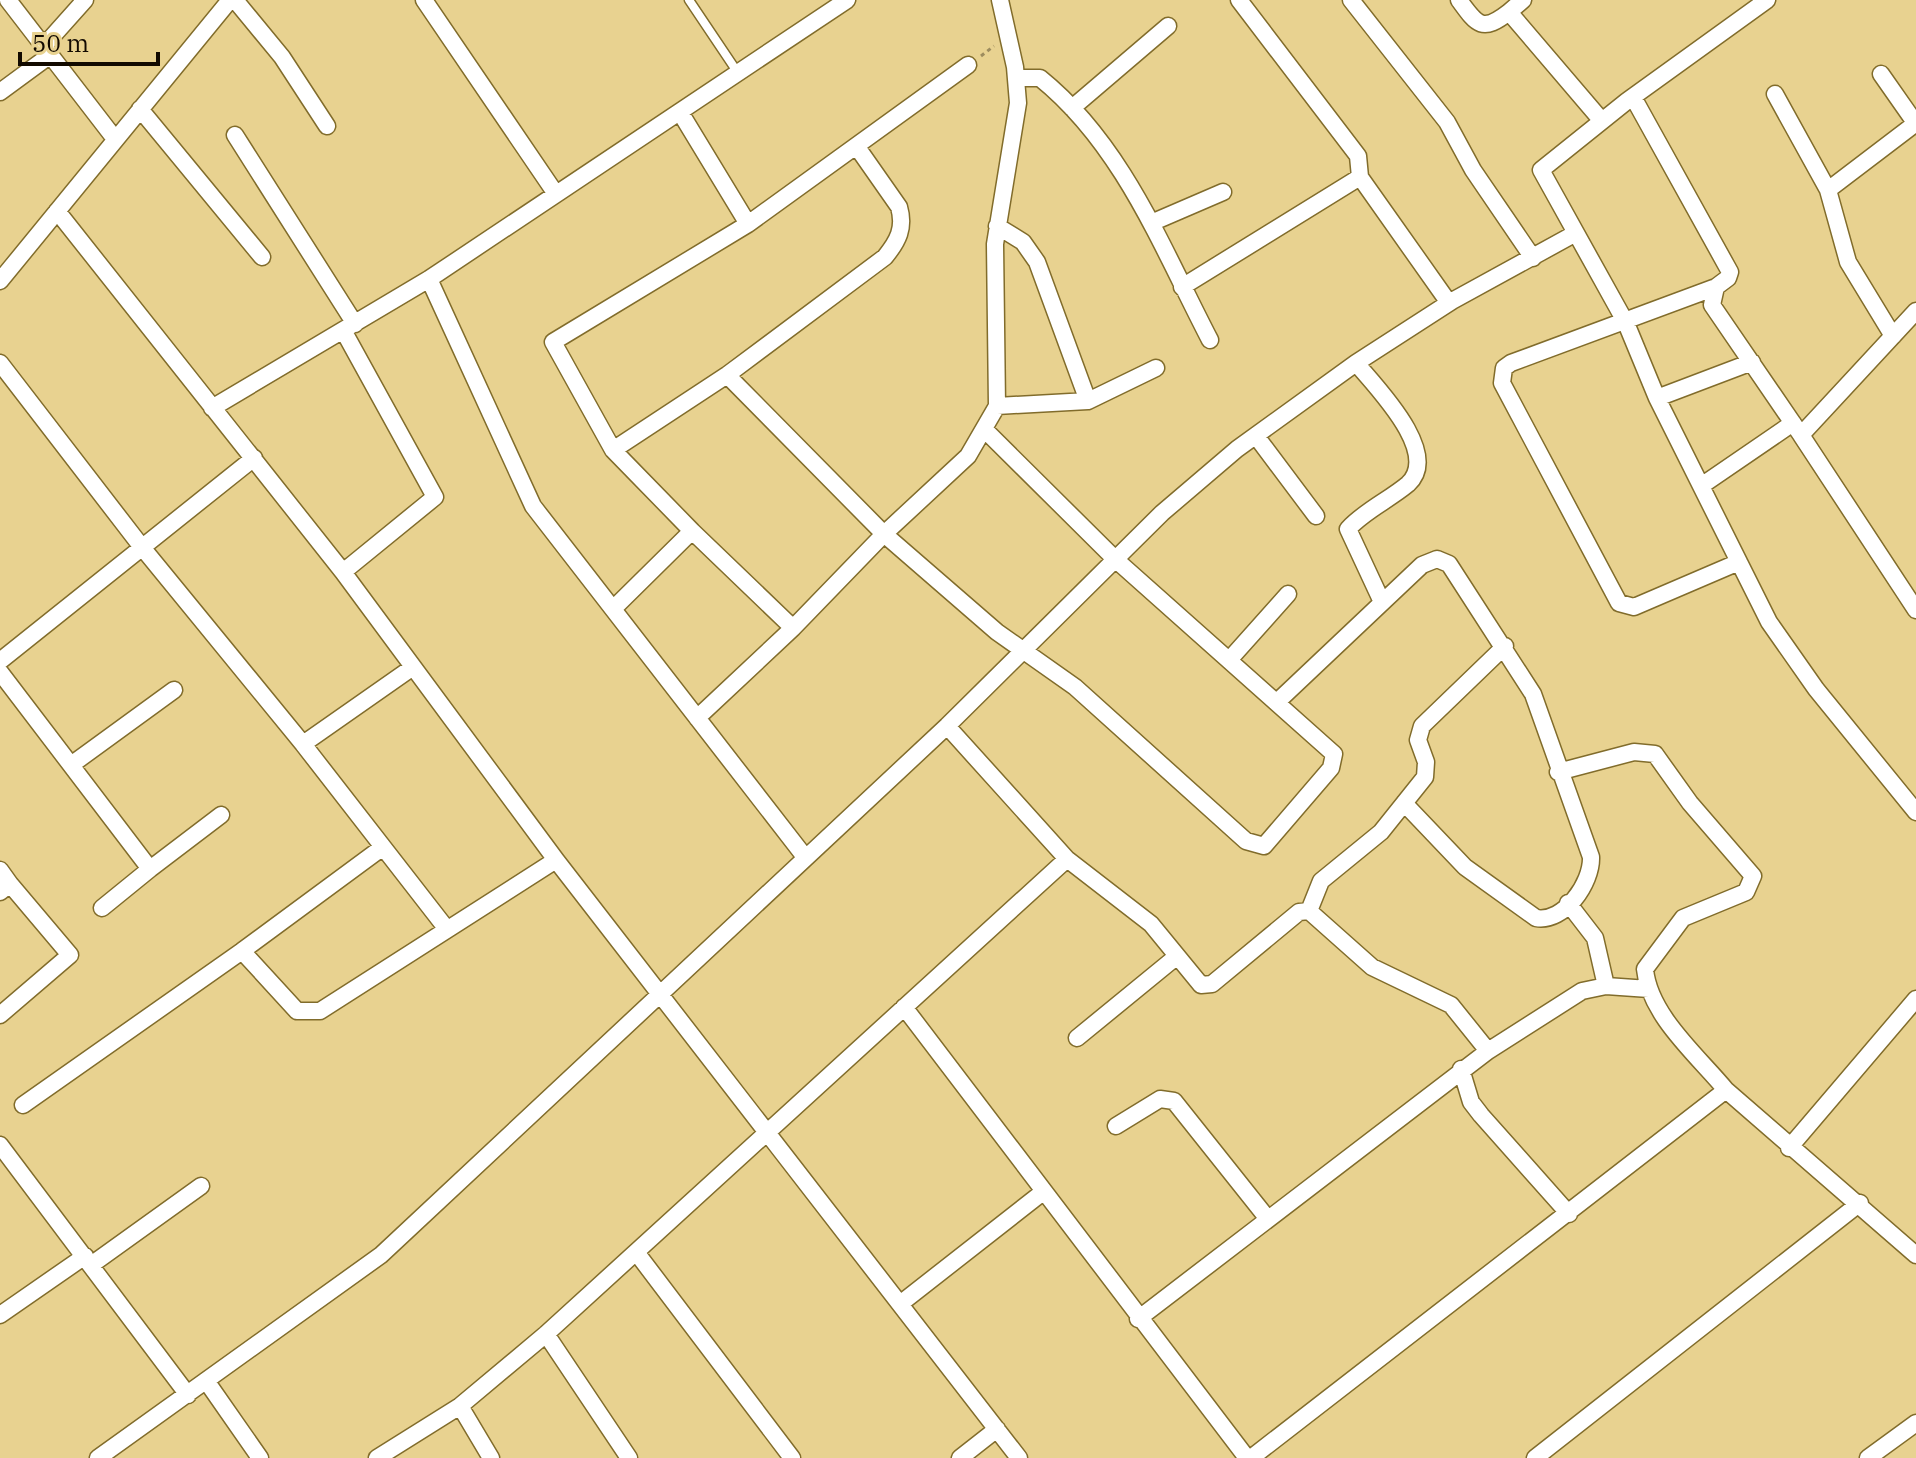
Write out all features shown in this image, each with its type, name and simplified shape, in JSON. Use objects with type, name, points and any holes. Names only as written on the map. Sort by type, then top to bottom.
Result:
[{"type":"street","points":[[8,0],[115,139]]},
{"type":"street","points":[[0,92],[46,52],[85,0]]},
{"type":"street","points":[[0,281],[233,0],[282,57],[327,126]]},
{"type":"street","points":[[424,0],[556,194]]},
{"type":"street","points":[[697,718],[968,456],[997,406],[997,226],[1018,103],[1000,0]]},
{"type":"street","points":[[1239,0],[1358,156],[1360,177],[1449,303]]},
{"type":"street","points":[[1351,0],[1447,122],[1473,170],[1533,258]]},
{"type":"street","points":[[1459,0],[1475,21],[1484,25],[1495,23],[1523,0]]},
{"type":"street","points":[[1767,0],[1633,97],[1541,170],[1626,323],[1657,398],[1739,562],[1791,656],[1916,812]]},
{"type":"street","points":[[212,408],[429,279],[738,73],[837,3]]},
{"type":"street","points":[[1509,12],[1602,121]]},
{"type":"street","points":[[1072,108],[1168,26]]},
{"type":"street","points":[[793,628],[613,450],[553,342],[748,224],[968,65]]},
{"type":"street","points":[[1828,190],[1916,123],[1881,74]]},
{"type":"street","points":[[1016,78],[1040,78],[1072,108],[1122,171],[1210,340]]},
{"type":"street","points":[[1775,94],[1828,190],[1848,262],[1893,336]]},
{"type":"street","points":[[1633,97],[1730,272],[1728,278],[1716,287],[1626,323],[1511,363],[1502,374],[1506,392],[1612,595],[1623,605],[1634,607],[1739,562]]},
{"type":"street","points":[[140,109],[262,257]]},
{"type":"street","points":[[680,112],[748,224]]},
{"type":"street","points":[[235,135],[349,327],[435,497],[343,572]]},
{"type":"street","points":[[613,450],[727,375],[877,264],[899,240],[902,217],[899,207],[857,147]]},
{"type":"street","points":[[1182,287],[1360,177]]},
{"type":"street","points":[[1151,223],[1223,192]]},
{"type":"street","points":[[57,211],[343,572],[556,860],[1019,1458]]},
{"type":"street","points":[[997,226],[1023,242],[1037,262],[1088,401]]},
{"type":"street","points":[[98,1458],[381,1255],[947,726],[1162,513],[1256,436],[1356,363],[1449,303],[1576,233]]},
{"type":"street","points":[[429,279],[533,506],[805,857]]},
{"type":"street","points":[[1716,287],[1712,305],[1916,610]]},
{"type":"street","points":[[1701,486],[1797,429],[1916,311]]},
{"type":"street","points":[[1657,398],[1752,362]]},
{"type":"street","points":[[0,363],[141,546],[303,744],[446,928]]},
{"type":"street","points":[[1356,363],[1397,413],[1417,459],[1417,471],[1408,484],[1348,529],[1382,602]]},
{"type":"street","points":[[997,406],[1088,401],[1156,368]]},
{"type":"street","points":[[727,375],[884,534],[1023,650],[1075,687],[1246,841],[1257,847],[1268,842],[1334,763],[1330,749],[1115,559],[985,430]]},
{"type":"street","points":[[1256,436],[1316,516]]},
{"type":"street","points":[[0,661],[254,458]]},
{"type":"street","points":[[613,609],[692,531]]},
{"type":"street","points":[[1277,702],[1422,565],[1444,560],[1456,572],[1533,694],[1558,772],[1591,857],[1588,882],[1581,894],[1545,919],[1531,915],[1465,867],[1404,803]]},
{"type":"street","points":[[1230,659],[1288,594]]},
{"type":"street","points":[[1309,911],[1321,881],[1381,832],[1427,771],[1418,740],[1422,726],[1505,646]]},
{"type":"street","points":[[303,744],[413,667]]},
{"type":"street","points":[[0,672],[150,869]]},
{"type":"street","points":[[71,765],[174,690]]},
{"type":"street","points":[[947,726],[1067,859],[1134,908],[1196,981],[1209,987],[1299,912],[1309,911],[1372,967],[1451,1005],[1488,1051]]},
{"type":"street","points":[[1558,772],[1634,752],[1655,754],[1690,803],[1753,876],[1746,892],[1694,912],[1674,926],[1645,969],[1649,989],[1670,1023],[1726,1090],[1789,1148],[1860,1203],[1916,1255]]},
{"type":"street","points":[[102,908],[221,815]]},
{"type":"street","points":[[23,1105],[383,847]]},
{"type":"street","points":[[377,1458],[460,1406],[546,1334],[1067,859]]},
{"type":"street","points":[[242,951],[292,1007],[312,1014],[556,860]]},
{"type":"street","points":[[0,1015],[70,955],[3,882]]},
{"type":"street","points":[[1568,903],[1595,938],[1606,986]]},
{"type":"street","points":[[1077,1038],[1176,957]]},
{"type":"street","points":[[1138,1319],[1488,1051],[1582,991],[1606,986],[1649,989]]},
{"type":"street","points":[[1789,1148],[1916,999]]},
{"type":"street","points":[[904,1007],[1138,1319],[1249,1458],[1726,1090]]},
{"type":"street","points":[[1461,1069],[1476,1109],[1569,1214]]},
{"type":"street","points":[[1116,1126],[1160,1099],[1174,1101],[1268,1219]]},
{"type":"street","points":[[0,1145],[188,1395]]},
{"type":"street","points":[[0,1315],[201,1186]]},
{"type":"street","points":[[900,1304],[1043,1192]]},
{"type":"street","points":[[1535,1458],[1860,1203]]},
{"type":"street","points":[[636,1252],[792,1458]]},
{"type":"street","points":[[546,1334],[629,1458]]},
{"type":"street","points":[[207,1382],[260,1458]]},
{"type":"street","points":[[460,1406],[491,1458]]},
{"type":"street","points":[[1868,1458],[1916,1423]]},
{"type":"street","points":[[960,1458],[997,1429]]},
{"type":"lane","points":[[689,0],[738,73]]},
{"type":"path","points":[[968,65],[1008,36]]}]
